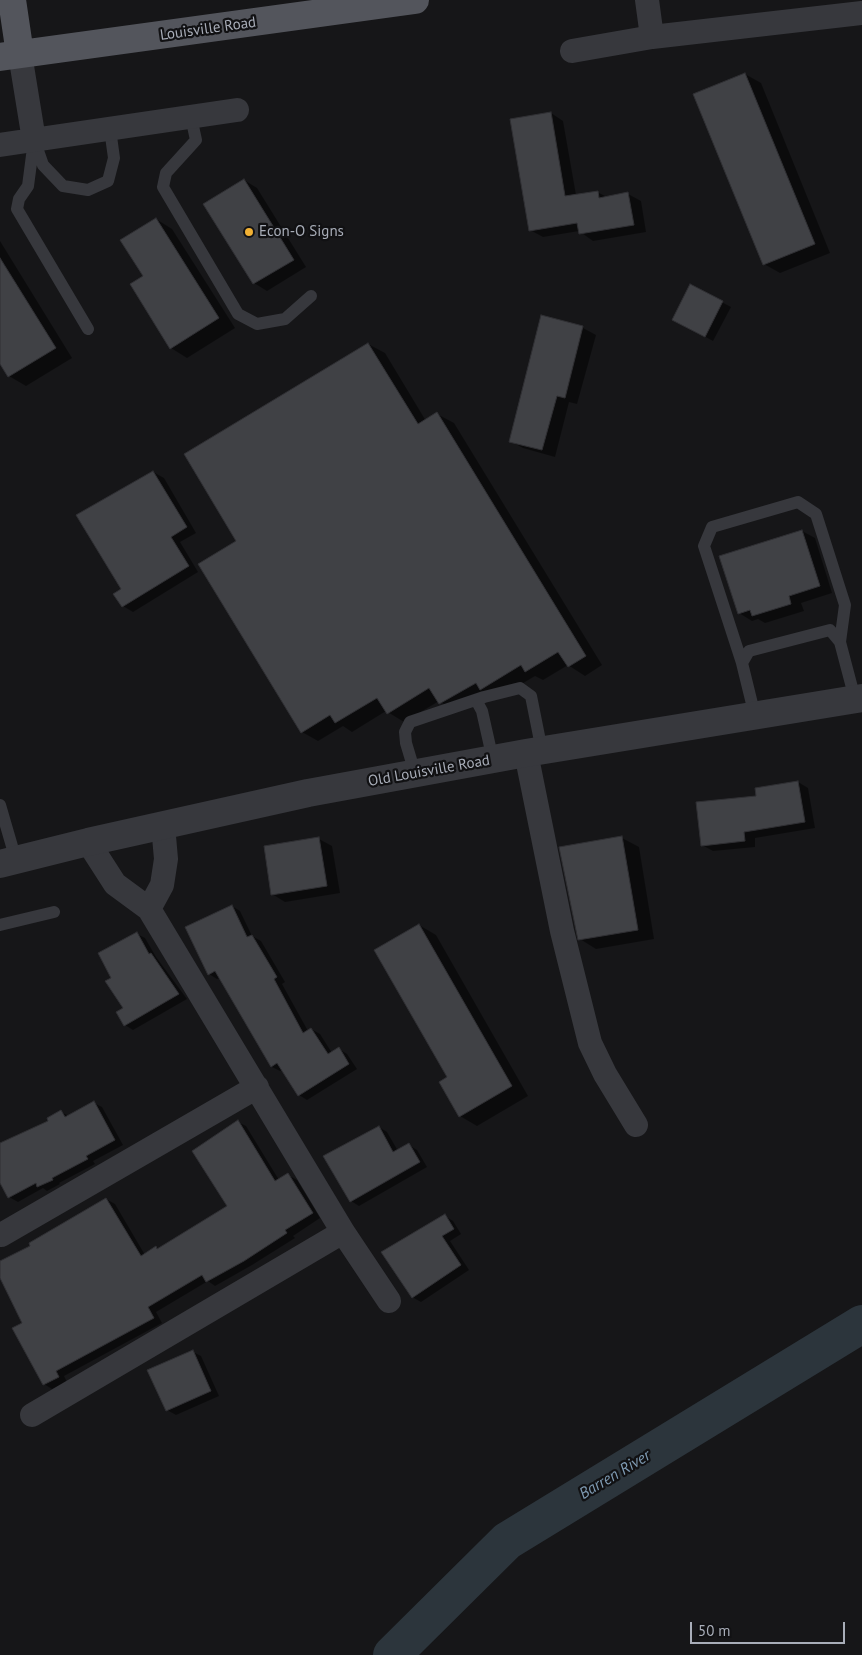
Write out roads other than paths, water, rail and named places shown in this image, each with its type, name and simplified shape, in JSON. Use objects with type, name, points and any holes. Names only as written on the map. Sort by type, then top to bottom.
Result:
[{"type":"main road","points":[[10,56],[12,0]]},
{"type":"main road","name":"Louisville Road","points":[[10,56],[415,0]]},
{"type":"street","points":[[647,0],[652,38]]},
{"type":"street","points":[[572,50],[652,38],[862,13]]},
{"type":"street","points":[[10,56],[34,140]]},
{"type":"street","points":[[0,145],[237,110]]},
{"type":"street","name":"Old Louisville Road","points":[[8,862],[88,842],[308,793],[534,752],[859,698]]},
{"type":"street","points":[[534,752],[562,931],[590,1043],[605,1074],[636,1125]]},
{"type":"street","points":[[149,909],[162,885],[166,859],[163,825]]},
{"type":"street","points":[[88,842],[115,884],[149,909],[343,1232],[389,1301]]},
{"type":"street","points":[[1,1236],[257,1087]]},
{"type":"street","points":[[32,1415],[343,1232]]},
{"type":"lane","points":[[192,117],[196,140],[166,173],[163,187],[238,314],[257,324],[284,319],[310,296]]},
{"type":"lane","points":[[34,140],[44,165],[63,186],[88,190],[108,181],[114,158],[110,129]]},
{"type":"lane","points":[[34,140],[28,186],[19,199],[18,209],[88,330]]},
{"type":"lane","points":[[755,716],[742,663],[704,546],[712,527],[798,502],[816,514],[845,605],[840,642]]},
{"type":"lane","points":[[742,663],[748,651],[830,630],[840,642],[859,698]]},
{"type":"lane","points":[[415,773],[405,732],[410,722],[476,700],[520,688],[531,696],[534,752]]},
{"type":"lane","points":[[476,700],[482,711],[492,760]]},
{"type":"lane","points":[[0,806],[8,862]]},
{"type":"lane","points":[[0,925],[54,912]]},
{"type":"waterway","name":"Barren River","points":[[392,1655],[507,1541],[862,1324]]},
{"type":"place","name":"Econ-O Signs","points":[[249,232]]}]
